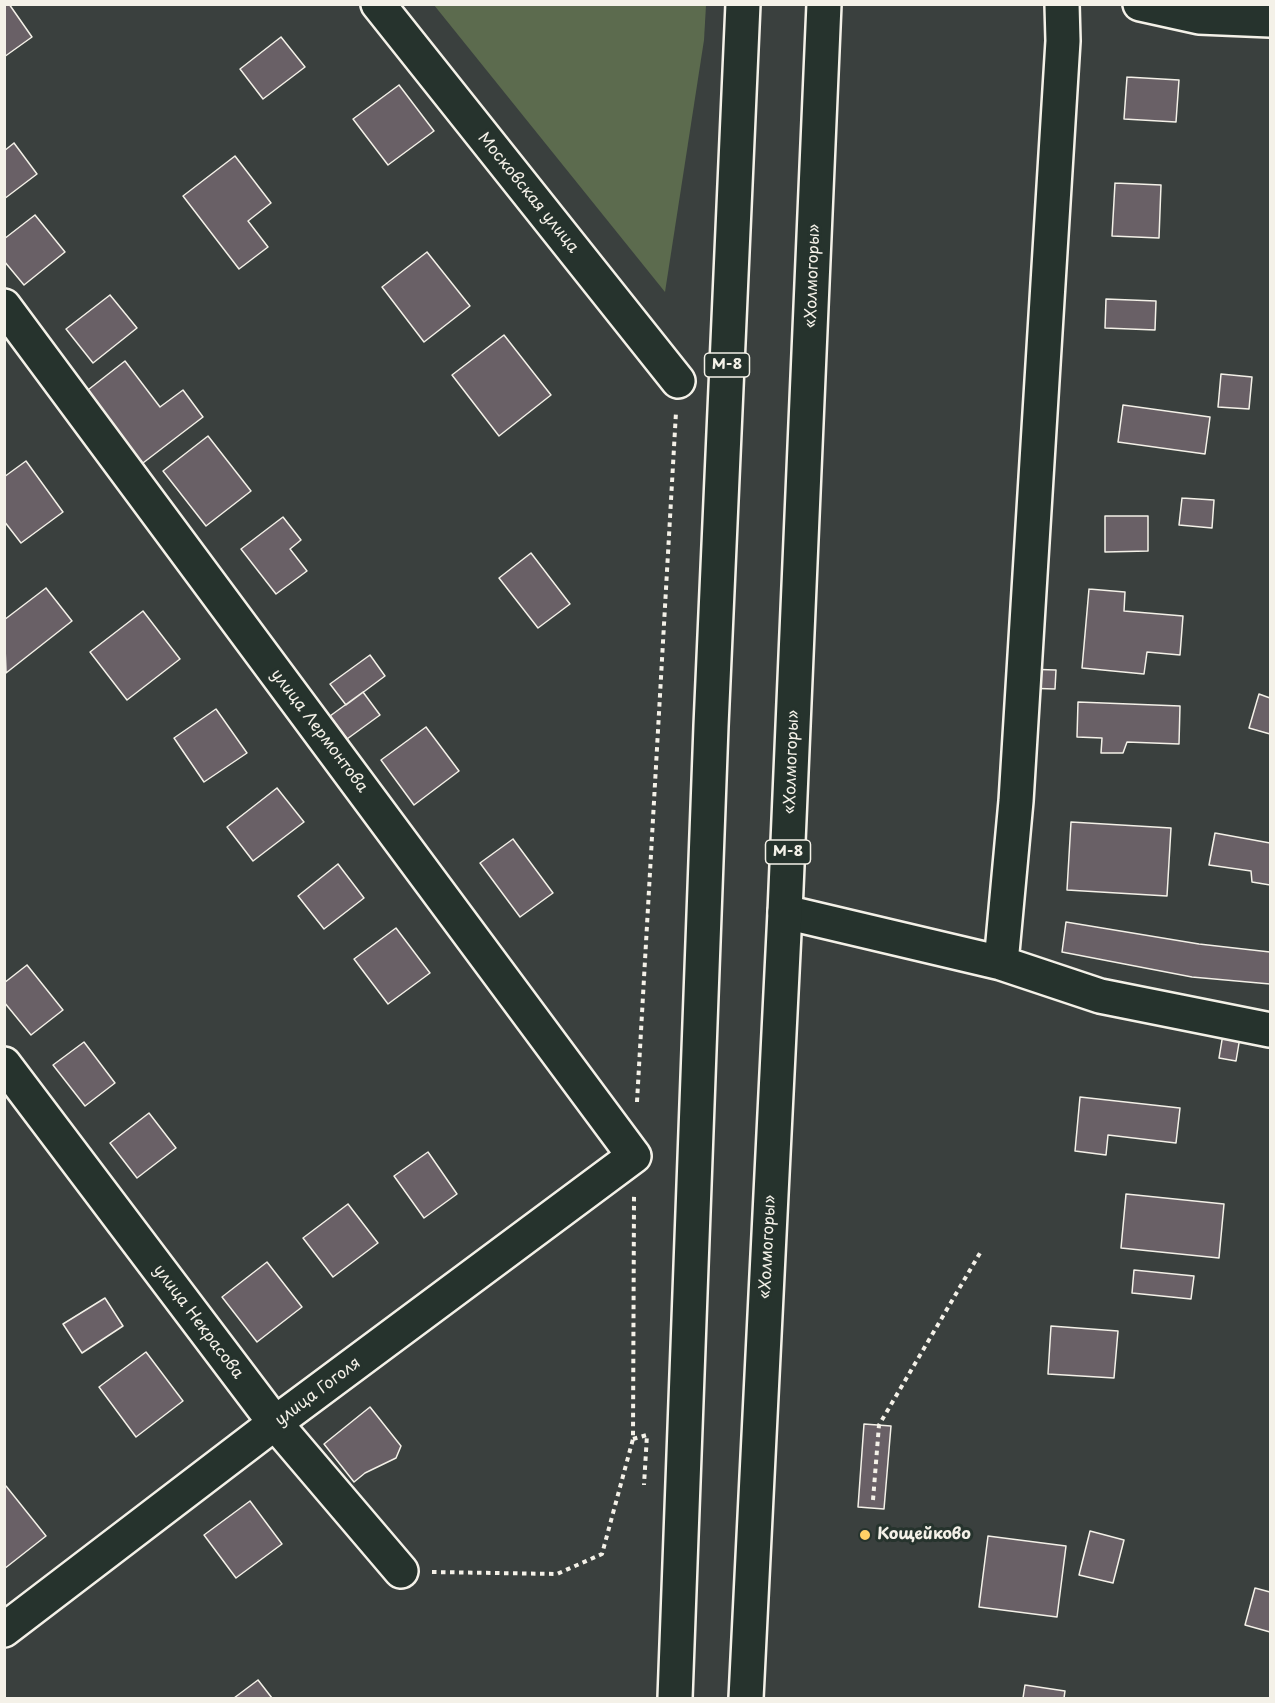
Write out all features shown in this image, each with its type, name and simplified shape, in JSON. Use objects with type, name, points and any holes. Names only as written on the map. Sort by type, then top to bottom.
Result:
[{"type":"main road","name":"Московская улица","points":[[378,4],[678,381]]},
{"type":"main road","name":"М-8","points":[[675,1698],[711,726],[743,4]]},
{"type":"main road","name":"«Холмогоры»","points":[[746,1698],[785,912],[824,4]]},
{"type":"main road","points":[[1001,963],[1016,801],[1062,53],[1062,4]]},
{"type":"main road","points":[[1140,4],[1199,17],[1270,20]]},
{"type":"main road","name":"улица Лермонтова","points":[[4,306],[634,1156]]},
{"type":"main road","points":[[785,912],[1001,963],[1100,996],[1270,1030]]},
{"type":"main road","name":"улица Некрасова","points":[[4,1064],[275,1424],[401,1571]]},
{"type":"main road","name":"улица Гоголя","points":[[4,1630],[634,1156]]},
{"type":"path","points":[[401,1571],[557,1574],[602,1554],[633,1439],[634,1156],[678,381]]},
{"type":"path","points":[[873,1500],[879,1425],[980,1253]]},
{"type":"path","points":[[633,1439],[646,1435],[644,1485]]},
{"type":"green space","points":[[434,5],[706,5],[704,40],[665,292]]},
{"type":"building","points":[[4,4],[9,4],[32,37],[4,57]]},
{"type":"building","points":[[281,37],[305,67],[263,99],[240,69]]},
{"type":"building","points":[[1127,77],[1179,80],[1176,122],[1124,119]]},
{"type":"building","points":[[399,85],[434,131],[388,165],[353,119]]},
{"type":"building","points":[[14,143],[37,174],[4,199],[4,151]]},
{"type":"building","points":[[235,156],[271,203],[248,221],[268,247],[239,269],[183,196]]},
{"type":"building","points":[[1115,183],[1161,185],[1159,238],[1112,236]]},
{"type":"building","points":[[35,215],[65,252],[24,285],[4,261],[4,239]]},
{"type":"building","points":[[427,252],[470,306],[424,342],[382,287]]},
{"type":"building","points":[[110,295],[137,328],[93,363],[66,329]]},
{"type":"building","points":[[1106,299],[1156,301],[1155,330],[1105,328]]},
{"type":"building","points":[[504,335],[551,395],[499,436],[452,375]]},
{"type":"building","points":[[125,361],[160,407],[183,390],[203,417],[139,466],[84,393]]},
{"type":"building","points":[[1221,374],[1252,377],[1249,409],[1218,407]]},
{"type":"building","points":[[1123,405],[1210,417],[1205,454],[1118,442]]},
{"type":"building","points":[[208,436],[251,491],[206,526],[163,471]]},
{"type":"building","points":[[26,461],[63,512],[21,543],[4,521],[4,477]]},
{"type":"building","points":[[1182,498],[1214,500],[1212,528],[1179,525]]},
{"type":"building","points":[[1105,516],[1148,516],[1148,551],[1105,552]]},
{"type":"building","points":[[283,517],[301,540],[290,549],[307,571],[276,594],[241,549]]},
{"type":"building","points":[[531,553],[570,604],[538,628],[499,578]]},
{"type":"building","points":[[46,588],[72,621],[6,673],[4,620]]},
{"type":"building","points":[[1089,589],[1125,592],[1124,611],[1183,616],[1180,655],[1147,652],[1144,674],[1082,668]]},
{"type":"building","points":[[143,611],[180,659],[127,700],[90,652]]},
{"type":"building","points":[[370,655],[385,676],[346,705],[330,684]]},
{"type":"building","points":[[1024,669],[1056,670],[1055,689],[1023,688]]},
{"type":"building","points":[[363,692],[380,715],[347,739],[330,716]]},
{"type":"building","points":[[1259,694],[1270,698],[1270,734],[1249,728]]},
{"type":"building","points":[[1078,702],[1180,706],[1179,744],[1127,742],[1123,753],[1101,753],[1102,738],[1077,737]]},
{"type":"building","points":[[216,709],[247,753],[204,782],[174,738]]},
{"type":"building","points":[[426,727],[459,771],[414,805],[381,760]]},
{"type":"building","points":[[277,788],[304,822],[253,861],[227,827]]},
{"type":"building","points":[[1071,822],[1171,828],[1167,896],[1067,890]]},
{"type":"building","points":[[1215,833],[1270,843],[1270,885],[1252,882],[1251,871],[1209,865]]},
{"type":"building","points":[[513,839],[553,893],[520,917],[480,863]]},
{"type":"building","points":[[338,864],[364,898],[324,929],[298,896]]},
{"type":"building","points":[[1066,922],[1199,944],[1270,952],[1270,984],[1192,977],[1062,952]]},
{"type":"building","points":[[396,928],[430,973],[388,1004],[354,959]]},
{"type":"building","points":[[27,965],[63,1010],[31,1035],[4,1002],[4,983]]},
{"type":"building","points":[[1223,1034],[1240,1037],[1236,1061],[1219,1058]]},
{"type":"building","points":[[84,1042],[115,1083],[85,1106],[53,1065]]},
{"type":"building","points":[[1080,1097],[1180,1108],[1176,1143],[1108,1135],[1106,1155],[1075,1151]]},
{"type":"building","points":[[149,1113],[176,1148],[137,1178],[110,1143]]},
{"type":"building","points":[[428,1152],[457,1194],[424,1218],[394,1176]]},
{"type":"building","points":[[1126,1194],[1224,1204],[1219,1258],[1121,1248]]},
{"type":"building","points":[[348,1204],[378,1243],[333,1277],[303,1238]]},
{"type":"building","points":[[267,1262],[302,1307],[257,1342],[222,1297]]},
{"type":"building","points":[[1134,1270],[1194,1276],[1191,1299],[1132,1293]]},
{"type":"building","points":[[105,1298],[123,1326],[82,1353],[63,1324]]},
{"type":"building","points":[[1051,1326],[1118,1331],[1114,1378],[1048,1374]]},
{"type":"building","points":[[146,1352],[183,1401],[136,1437],[99,1387]]},
{"type":"building","points":[[370,1407],[401,1446],[396,1458],[365,1473],[354,1482],[324,1444]]},
{"type":"building","points":[[864,1424],[891,1426],[884,1509],[858,1507]]},
{"type":"building","points":[[6,1486],[46,1536],[4,1569],[4,1487]]},
{"type":"building","points":[[250,1501],[282,1544],[236,1578],[204,1535]]},
{"type":"building","points":[[1090,1531],[1124,1540],[1113,1583],[1079,1575]]},
{"type":"building","points":[[988,1536],[1066,1546],[1057,1617],[979,1607]]},
{"type":"building","points":[[1255,1588],[1270,1592],[1270,1632],[1245,1625]]},
{"type":"building","points":[[258,1680],[272,1698],[234,1698]]},
{"type":"building","points":[[1025,1685],[1065,1691],[1064,1698],[1023,1698]]},
{"type":"place","name":"Кощейково","points":[[865,1535]]}]
